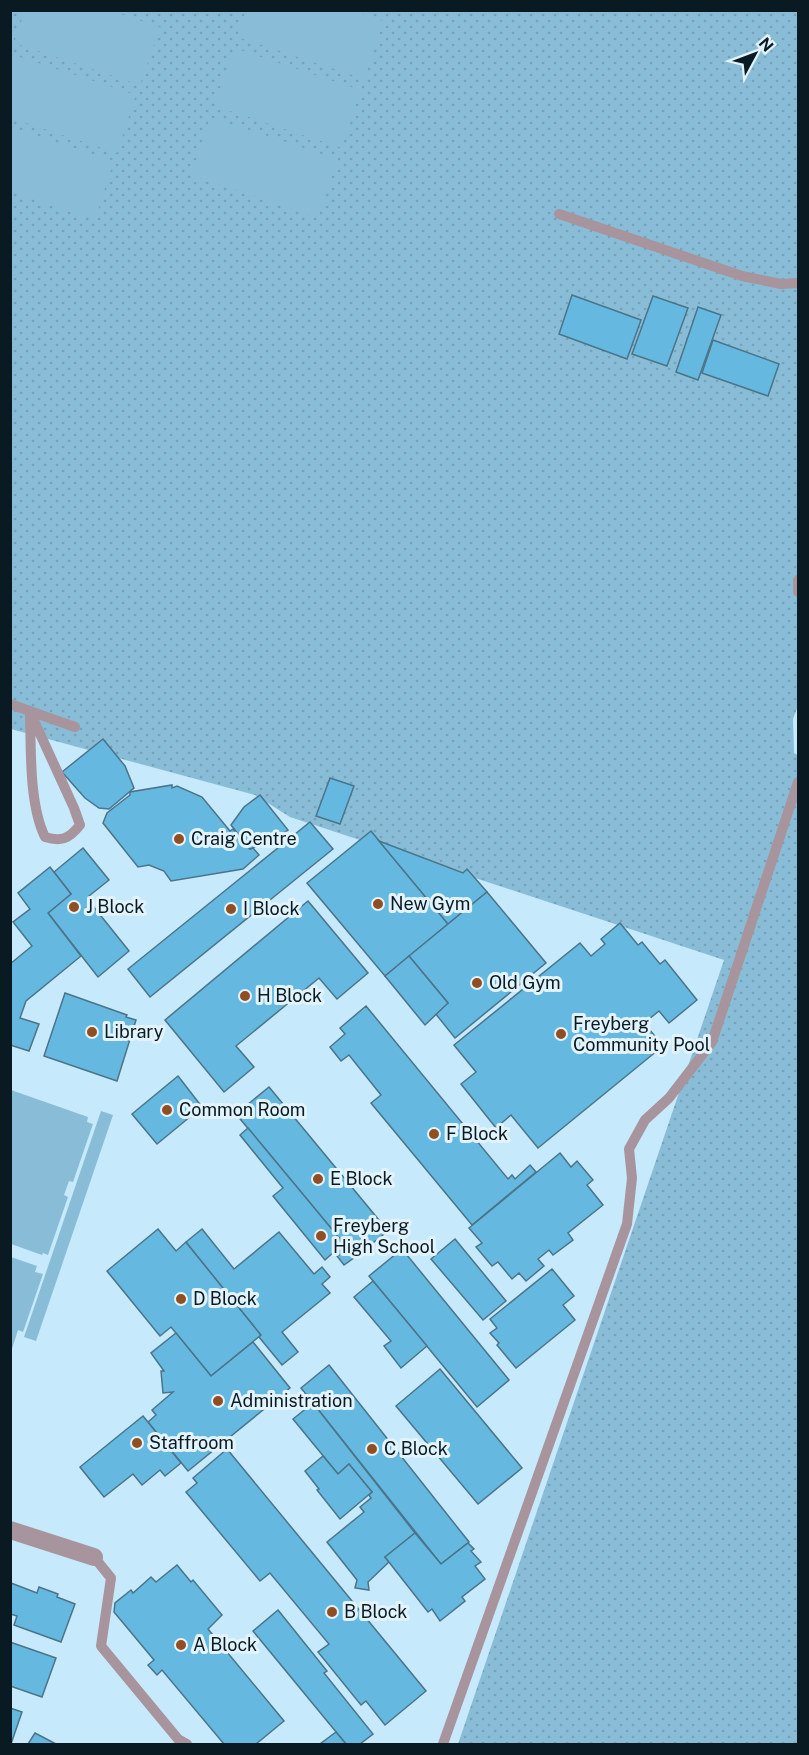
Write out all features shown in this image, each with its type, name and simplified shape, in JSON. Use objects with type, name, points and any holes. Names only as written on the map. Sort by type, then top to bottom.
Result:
[{"type":"street","points":[[10,1530],[94,1557]]},
{"type":"lane","points":[[559,214],[742,276],[781,284],[798,283]]},
{"type":"lane","points":[[798,580],[798,592]]},
{"type":"lane","points":[[10,704],[75,727]]},
{"type":"lane","points":[[30,712],[80,825],[72,836],[58,841],[45,837],[39,824],[32,768],[30,712]]},
{"type":"lane","points":[[443,1744],[627,1224],[632,1178],[628,1149],[645,1120],[669,1098],[711,1042],[798,782]]},
{"type":"lane","points":[[94,1557],[111,1578],[101,1646],[178,1739],[187,1744]]},
{"type":"shaded area","points":[[25,10],[111,11],[160,27],[140,85],[14,43]]},
{"type":"shaded area","points":[[10,11],[798,11],[798,706],[793,719],[794,753],[798,755],[798,1744],[458,1744],[724,960],[290,817],[255,795],[11,729]]},
{"type":"shaded area","points":[[246,11],[353,11],[383,21],[364,79],[237,37]]},
{"type":"shaded area","points":[[234,48],[360,90],[342,148],[215,106]]},
{"type":"shaded area","points":[[11,54],[136,95],[117,153],[11,118]]},
{"type":"shaded area","points":[[210,117],[337,159],[318,217],[192,175]]},
{"type":"shaded area","points":[[11,127],[114,161],[95,219],[11,192]]},
{"type":"shaded area","points":[[11,1090],[88,1117],[87,1122],[93,1124],[73,1182],[69,1181],[64,1195],[68,1197],[48,1255],[11,1244]]},
{"type":"shaded area","points":[[101,1111],[113,1115],[36,1341],[24,1337]]},
{"type":"shaded area","points":[[11,1257],[37,1266],[35,1272],[43,1274],[23,1332],[18,1330],[11,1352]]},
{"type":"building","points":[[572,295],[641,320],[627,359],[559,334]]},
{"type":"building","points":[[653,296],[688,308],[667,366],[632,354]]},
{"type":"building","points":[[698,307],[721,315],[698,380],[676,372]]},
{"type":"building","points":[[713,340],[779,364],[768,396],[702,373]]},
{"type":"building","points":[[103,739],[125,766],[134,788],[109,809],[99,808],[85,798],[62,772]]},
{"type":"building","points":[[330,778],[354,786],[340,824],[316,816]]},
{"type":"building","name":"Craig Centre","points":[[172,785],[172,788],[177,786],[202,797],[230,831],[233,829],[250,849],[253,848],[259,855],[243,869],[171,881],[164,871],[149,865],[138,867],[103,823],[107,813],[130,795],[130,792]]},
{"type":"building","points":[[260,795],[288,830],[272,841],[250,849],[231,825],[244,807]]},
{"type":"building","name":"I Block","points":[[310,822],[333,849],[150,997],[128,969]]},
{"type":"building","name":"New Gym","points":[[371,831],[448,924],[385,976],[307,883]]},
{"type":"building","points":[[379,841],[463,873],[467,869],[487,892],[448,924]]},
{"type":"building","name":"J Block","points":[[83,848],[109,880],[89,896],[89,901],[129,951],[98,977],[48,913],[71,894],[54,872]]},
{"type":"building","points":[[50,867],[71,894],[48,913],[81,956],[26,1001],[20,1018],[39,1024],[29,1051],[10,1045],[10,964],[32,946],[13,922],[30,909],[18,893]]},
{"type":"building","name":"Old Gym","points":[[487,892],[546,963],[455,1038],[435,1013],[448,1003],[409,956]]},
{"type":"building","name":"H Block","points":[[308,901],[368,973],[337,999],[319,978],[236,1046],[254,1067],[224,1092],[165,1020]]},
{"type":"building","name":"Freyberg Community Pool","points":[[620,923],[638,945],[642,942],[660,964],[665,960],[697,1000],[669,1023],[659,1011],[644,1023],[663,1046],[538,1148],[511,1115],[496,1128],[461,1084],[476,1072],[454,1045],[580,943],[591,956],[605,944],[601,939]]},
{"type":"building","points":[[409,956],[448,1003],[425,1025],[385,976]]},
{"type":"building","name":"Library","points":[[65,993],[136,1020],[117,1081],[44,1056]]},
{"type":"building","name":"F Block","points":[[366,1006],[508,1179],[512,1175],[515,1179],[530,1165],[536,1172],[472,1225],[371,1103],[381,1095],[349,1055],[341,1061],[330,1047],[345,1034],[340,1028]]},
{"type":"building","name":"Common Room","points":[[178,1076],[202,1107],[157,1144],[132,1114]]},
{"type":"building","name":"E Block","points":[[269,1087],[388,1231],[355,1257],[236,1114]]},
{"type":"building","points":[[248,1128],[355,1257],[344,1265],[337,1256],[339,1255],[336,1250],[325,1260],[273,1196],[283,1188],[240,1135]]},
{"type":"building","name":"F Block","points":[[560,1153],[571,1167],[577,1161],[593,1180],[587,1185],[603,1205],[568,1233],[573,1240],[553,1255],[549,1250],[538,1259],[544,1266],[526,1281],[519,1273],[512,1279],[498,1262],[492,1266],[476,1247],[482,1243],[469,1228]]},
{"type":"building","name":"D Block","points":[[158,1229],[176,1251],[186,1242],[261,1335],[211,1376],[171,1327],[160,1336],[107,1271]]},
{"type":"building","points":[[202,1229],[234,1269],[279,1232],[314,1274],[322,1267],[330,1277],[322,1284],[330,1293],[282,1332],[298,1352],[282,1365],[259,1337],[261,1335],[186,1242]]},
{"type":"building","points":[[455,1239],[506,1301],[483,1320],[431,1259]]},
{"type":"building","points":[[402,1249],[509,1380],[477,1407],[369,1276]]},
{"type":"building","points":[[552,1269],[574,1296],[563,1305],[575,1320],[516,1368],[490,1333],[497,1328],[490,1319]]},
{"type":"building","points":[[373,1281],[427,1346],[401,1368],[384,1346],[391,1341],[354,1297]]},
{"type":"building","name":"Administration","points":[[176,1333],[211,1376],[253,1342],[290,1388],[188,1471],[148,1422],[156,1415],[152,1410],[173,1392],[163,1393],[161,1371],[164,1371],[151,1353]]},
{"type":"building","name":"C Block","points":[[329,1365],[469,1542],[441,1564],[301,1388]]},
{"type":"building","points":[[440,1369],[522,1468],[478,1504],[396,1406]]},
{"type":"building","points":[[313,1403],[415,1533],[385,1557],[389,1562],[368,1582],[369,1590],[355,1588],[357,1580],[327,1542],[364,1512],[360,1507],[371,1498],[369,1495],[372,1492],[349,1464],[338,1474],[293,1419]]},
{"type":"building","name":"Staffroom","points":[[143,1416],[181,1463],[165,1476],[160,1470],[142,1485],[133,1474],[104,1497],[80,1467]]},
{"type":"building","name":"B Block","points":[[227,1449],[426,1691],[385,1725],[366,1701],[361,1705],[318,1652],[329,1644],[270,1573],[260,1581],[186,1492],[197,1483],[193,1478]]},
{"type":"building","points":[[323,1456],[338,1474],[349,1464],[372,1492],[340,1519],[305,1471]]},
{"type":"building","points":[[415,1533],[441,1564],[468,1543],[474,1549],[471,1551],[481,1562],[475,1566],[485,1579],[462,1597],[465,1601],[440,1621],[432,1609],[428,1612],[385,1557]]},
{"type":"building","name":"A Block","points":[[177,1565],[191,1582],[193,1580],[222,1615],[208,1629],[284,1721],[256,1744],[224,1744],[162,1670],[157,1675],[148,1665],[154,1660],[114,1612],[115,1603],[131,1590],[133,1593],[151,1577],[156,1582]]},
{"type":"building","points":[[11,1583],[37,1593],[39,1587],[75,1604],[61,1642],[14,1625],[17,1616],[10,1614]]},
{"type":"building","points":[[278,1610],[373,1734],[360,1744],[346,1744],[253,1631]]},
{"type":"building","points":[[10,1642],[56,1658],[42,1697],[10,1686]]},
{"type":"building","points":[[10,1708],[22,1712],[11,1744],[10,1744]]},
{"type":"building","points":[[336,1732],[346,1744],[320,1744]]},
{"type":"building","points":[[35,1733],[56,1744],[28,1744]]},
{"type":"place","name":"Craig Centre","points":[[179,839]]},
{"type":"place","name":"New Gym","points":[[378,904]]},
{"type":"place","name":"J Block","points":[[74,907]]},
{"type":"place","name":"I Block","points":[[231,909]]},
{"type":"place","name":"Old Gym","points":[[477,983]]},
{"type":"place","name":"H Block","points":[[245,996]]},
{"type":"place","name":"Library","points":[[92,1032]]},
{"type":"place","name":"Freyberg Community Pool","points":[[561,1034]]},
{"type":"place","name":"Common Room","points":[[167,1110]]},
{"type":"place","name":"F Block","points":[[434,1134]]},
{"type":"place","name":"E Block","points":[[318,1179]]},
{"type":"place","name":"Freyberg High School","points":[[321,1236]]},
{"type":"place","name":"D Block","points":[[181,1299]]},
{"type":"place","name":"Administration","points":[[218,1401]]},
{"type":"place","name":"Staffroom","points":[[137,1443]]},
{"type":"place","name":"C Block","points":[[372,1449]]},
{"type":"place","name":"B Block","points":[[332,1612]]},
{"type":"place","name":"A Block","points":[[181,1645]]}]
